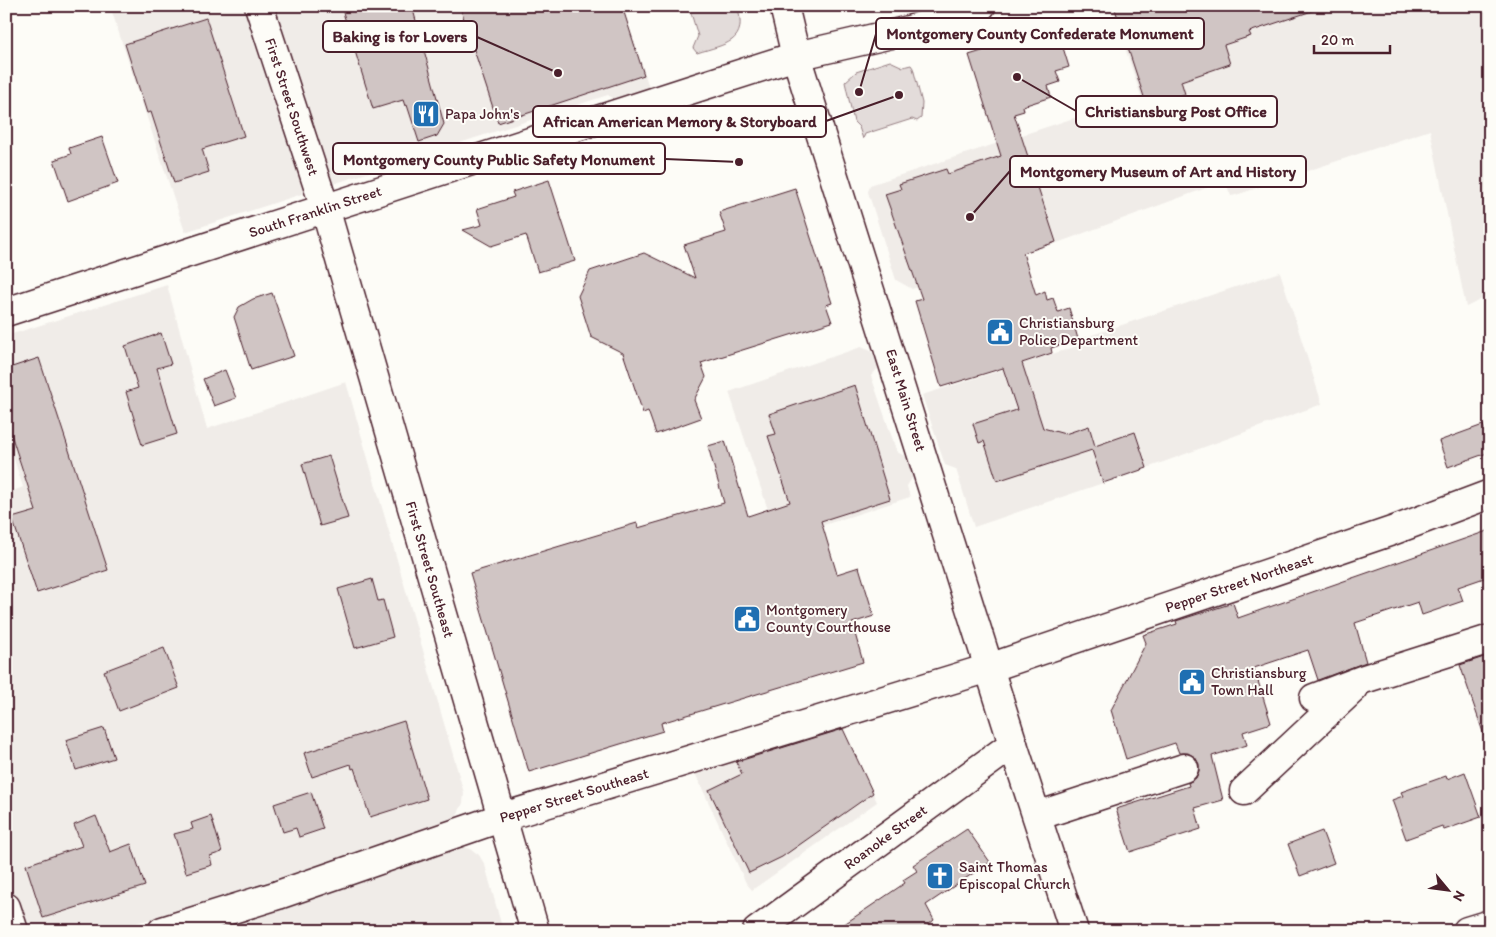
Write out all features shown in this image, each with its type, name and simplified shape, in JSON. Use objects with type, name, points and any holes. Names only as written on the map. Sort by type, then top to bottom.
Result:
[{"type":"street","name":"First Street Southwest","points":[[258,6],[325,208]]},
{"type":"street","name":"East Main Street","points":[[784,6],[796,56],[1012,744],[1074,931]]},
{"type":"street","name":"South Franklin Street","points":[[6,312],[796,56],[909,30],[981,6]]},
{"type":"street","name":"First Street Southeast","points":[[325,208],[535,931]]},
{"type":"street","name":"Pepper Street Northeast","points":[[989,668],[1392,531],[1490,494]]},
{"type":"street","points":[[1314,698],[1364,679],[1490,639]]},
{"type":"street","name":"Pepper Street Southeast","points":[[162,931],[242,907],[502,817],[989,668]]},
{"type":"street","points":[[1244,791],[1364,679]]},
{"type":"street","name":"Roanoke Street","points":[[757,931],[1012,744]]},
{"type":"street","points":[[1037,816],[1184,768]]},
{"type":"street","points":[[6,907],[14,931]]},
{"type":"street","points":[[1467,931],[1490,924]]},
{"type":"shaded area","points":[[110,6],[622,6],[649,87],[617,101],[608,95],[185,232]]},
{"type":"shaded area","points":[[680,6],[737,6],[740,28],[737,35],[725,44],[697,53],[693,48],[698,36],[691,13]]},
{"type":"shaded area","points":[[1111,6],[1490,6],[1490,295],[1466,307],[1430,130],[1236,195],[1231,196],[1225,181],[1057,243],[912,289],[896,280],[868,192],[870,185],[1141,96]]},
{"type":"shaded area","points":[[890,61],[903,67],[911,65],[913,68],[922,103],[921,118],[917,121],[912,119],[865,134],[863,139],[859,127],[854,122],[845,82],[856,72]]},
{"type":"shaded area","points":[[1280,272],[1322,404],[1147,468],[974,527],[956,469],[945,465],[922,395],[1084,344],[1083,338]]},
{"type":"shaded area","points":[[167,285],[207,429],[346,382],[464,793],[463,803],[456,817],[448,823],[158,917],[107,931],[25,931],[6,874],[6,494],[23,487],[6,434],[6,336]]},
{"type":"shaded area","points":[[861,347],[871,351],[878,363],[878,368],[871,376],[897,452],[909,458],[914,475],[907,486],[910,497],[778,540],[729,392]]},
{"type":"shaded area","points":[[841,725],[877,802],[752,890],[746,883],[695,773]]},
{"type":"shaded area","points":[[460,846],[471,849],[479,855],[485,865],[503,931],[193,931]]},
{"type":"building","points":[[341,6],[412,6],[444,124],[437,136],[419,142],[407,105],[405,106],[403,100],[373,109]]},
{"type":"building","points":[[474,6],[622,6],[644,75],[498,123],[461,10]]},
{"type":"building","points":[[1114,6],[1315,6],[1315,10],[1249,32],[1251,36],[1224,45],[1230,64],[1181,81],[1185,94],[1147,106]]},
{"type":"building","points":[[206,18],[244,136],[202,149],[209,172],[174,183],[151,112],[147,113],[125,44]]},
{"type":"building","points":[[1043,32],[1046,42],[1060,38],[1069,67],[1056,71],[1060,82],[1048,86],[1051,97],[1023,106],[1024,111],[1014,114],[1056,242],[1023,253],[1036,295],[1045,291],[1047,300],[1053,298],[1058,312],[1069,308],[1078,339],[1051,348],[1052,353],[1022,363],[1043,428],[1065,434],[1089,426],[1095,446],[1135,432],[1147,468],[1103,483],[1092,450],[997,481],[984,441],[979,443],[973,424],[1017,410],[1003,368],[941,387],[915,301],[922,299],[885,194],[901,189],[899,184],[946,169],[948,174],[1001,156],[969,55]]},
{"type":"building","points":[[102,137],[118,183],[68,201],[54,160],[71,154],[69,148]]},
{"type":"building","points":[[549,180],[575,261],[538,272],[526,235],[491,246],[463,230],[482,225],[477,209],[514,197],[512,192]]},
{"type":"building","points":[[795,188],[832,303],[826,305],[832,322],[701,363],[706,377],[694,400],[701,418],[656,434],[648,411],[643,413],[623,353],[591,337],[578,296],[590,271],[644,253],[695,278],[684,245],[726,232],[719,212]]},
{"type":"building","points":[[272,293],[294,356],[251,370],[234,317],[239,307],[253,299]]},
{"type":"building","points":[[161,333],[171,364],[157,368],[177,434],[142,445],[126,392],[138,388],[125,346]]},
{"type":"building","points":[[39,358],[108,570],[37,593],[12,518],[36,511],[6,419],[6,369]]},
{"type":"building","points":[[225,370],[236,398],[214,406],[203,379]]},
{"type":"building","points":[[855,385],[890,499],[821,521],[837,574],[859,567],[874,616],[852,623],[863,662],[661,723],[663,731],[529,772],[470,573],[637,523],[638,528],[724,503],[708,446],[725,441],[748,516],[790,502],[768,436],[776,434],[769,414]]},
{"type":"building","points":[[1483,425],[1490,444],[1490,452],[1448,467],[1439,441]]},
{"type":"building","points":[[329,456],[348,518],[320,526],[302,464]]},
{"type":"building","points":[[1490,530],[1490,576],[1458,587],[1463,601],[1422,615],[1418,602],[1355,623],[1366,662],[1318,680],[1308,650],[1254,668],[1271,723],[1243,732],[1247,745],[1212,756],[1223,800],[1195,808],[1201,829],[1130,852],[1116,809],[1189,786],[1188,783],[1196,778],[1199,771],[1199,764],[1195,757],[1188,753],[1179,753],[1175,743],[1126,759],[1111,710],[1146,643],[1143,635],[1177,624],[1176,621],[1233,603],[1238,618]]},
{"type":"building","points":[[372,579],[378,601],[383,600],[393,637],[355,648],[338,589]]},
{"type":"building","points":[[164,648],[179,688],[119,711],[104,671]]},
{"type":"building","points":[[1490,655],[1490,737],[1485,738],[1460,665]]},
{"type":"building","points":[[404,721],[427,799],[370,817],[351,764],[312,777],[304,753]]},
{"type":"building","points":[[104,728],[114,758],[76,770],[66,740]]},
{"type":"building","points":[[843,729],[873,793],[782,857],[749,873],[709,790],[742,774],[736,762]]},
{"type":"building","points":[[1465,772],[1481,817],[1444,830],[1442,826],[1406,839],[1392,800],[1403,796],[1401,792],[1446,776],[1447,779]]},
{"type":"building","points":[[311,792],[323,829],[299,837],[296,828],[283,832],[274,804]]},
{"type":"building","points":[[96,816],[110,852],[131,844],[145,886],[43,918],[26,865],[82,846],[74,825]]},
{"type":"building","points":[[211,816],[222,852],[210,856],[212,865],[186,873],[174,834],[193,829],[191,823]]},
{"type":"building","name":"Saint Thomas Episcopal Church","points":[[967,829],[990,862],[926,905],[934,920],[921,931],[834,931],[905,883],[903,880],[917,871],[913,865]]},
{"type":"building","points":[[1322,831],[1334,863],[1300,876],[1288,844]]},
{"type":"place","name":"Baking is for Lovers","points":[[558,73]]},
{"type":"place","name":"Christiansburg Post Office","points":[[1017,77]]},
{"type":"place","name":"Montgomery County Confederate Monument","points":[[859,92]]},
{"type":"place","name":"African American Memory & Storyboard","points":[[899,95]]},
{"type":"place","name":"Papa John's","points":[[426,114]]},
{"type":"place","name":"Montgomery County Public Safety Monument","points":[[739,162]]},
{"type":"place","name":"Montgomery Museum of Art and History","points":[[970,217]]},
{"type":"place","name":"Christiansburg Police Department","points":[[1000,332]]},
{"type":"place","name":"Montgomery County Courthouse","points":[[747,619]]},
{"type":"place","name":"Christiansburg Town Hall","points":[[1192,682]]},
{"type":"place","name":"Saint Thomas Episcopal Church","points":[[940,876]]}]
